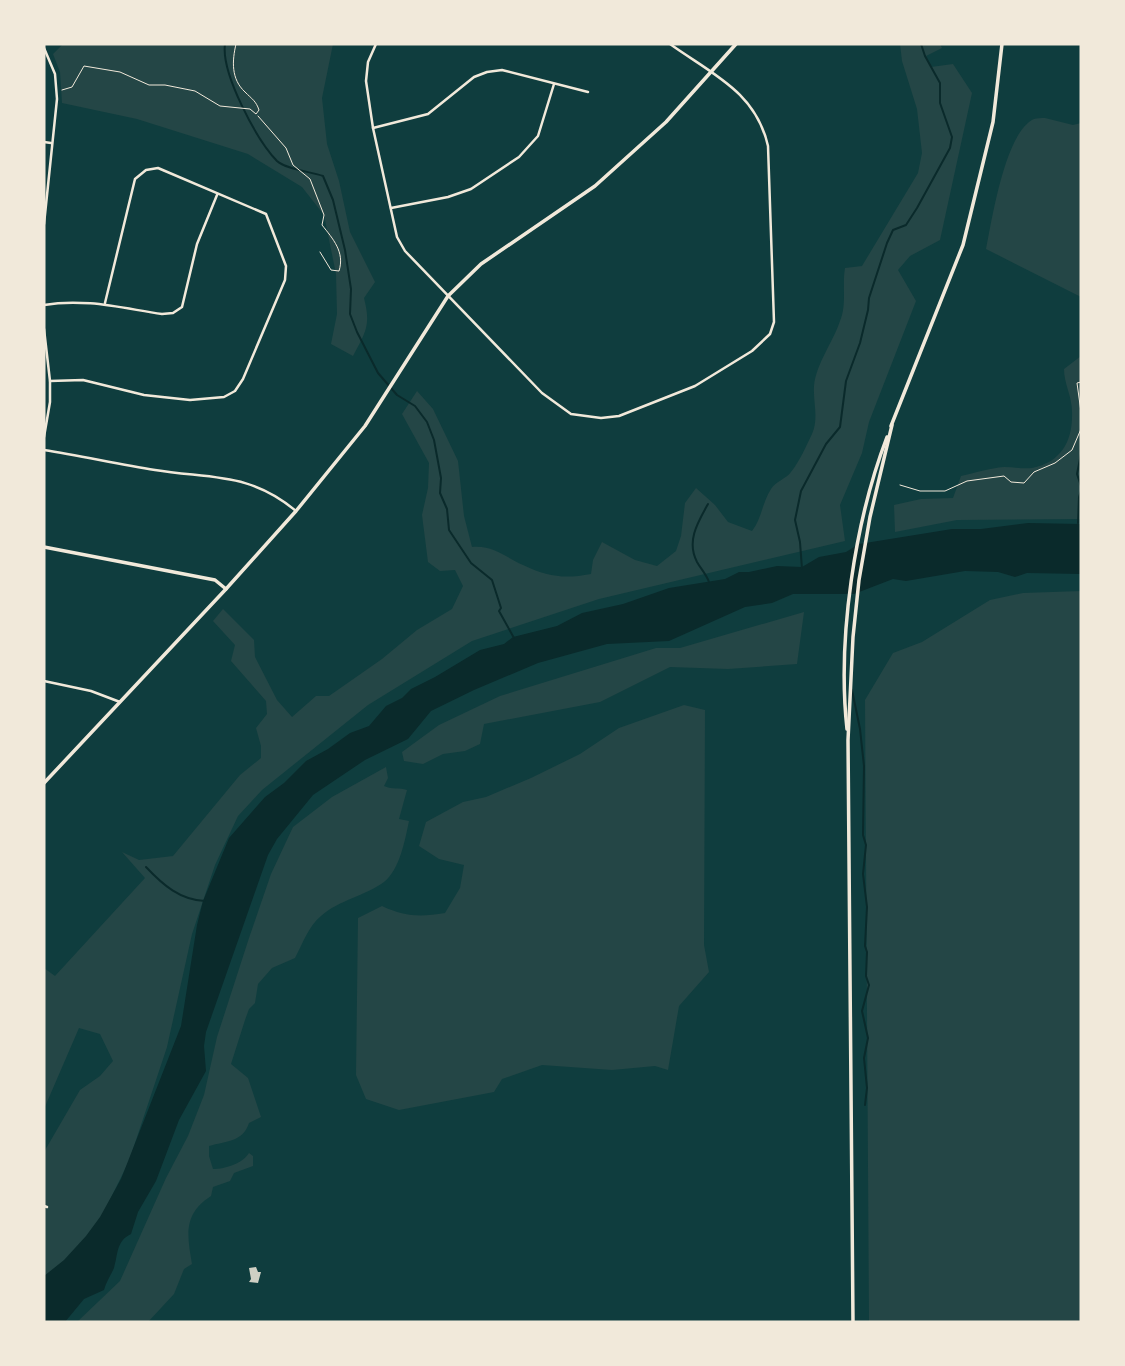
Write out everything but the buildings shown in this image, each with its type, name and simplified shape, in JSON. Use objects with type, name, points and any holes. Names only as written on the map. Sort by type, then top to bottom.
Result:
[{"type":"main road","points":[[44,783],[296,511],[365,426],[448,296],[481,264],[595,186],[666,122],[736,44]]},
{"type":"main road","points":[[848,709],[845,672],[851,588],[870,488],[962,246],[993,122],[1002,44]]},
{"type":"main road","points":[[853,1322],[848,709],[859,580],[892,425]]},
{"type":"main road","points":[[44,547],[215,580],[226,589]]},
{"type":"street","points":[[376,44],[368,62],[366,82],[373,128],[397,237],[405,251],[542,394],[571,414],[588,417],[619,416],[695,386],[762,343],[770,334],[774,322],[768,146],[758,116],[743,95],[670,44]]},
{"type":"street","points":[[44,48],[55,74],[56,91],[44,224]]},
{"type":"street","points":[[373,128],[429,114],[474,77],[486,72],[502,70],[588,92]]},
{"type":"street","points":[[391,208],[448,197],[471,189],[519,158],[538,136],[554,85]]},
{"type":"street","points":[[44,142],[51,143]]},
{"type":"street","points":[[50,381],[83,380],[144,394],[190,400],[224,397],[235,391],[243,379],[285,280],[286,266],[266,214],[158,168],[146,170],[135,179],[105,303]]},
{"type":"street","points":[[44,305],[63,302],[105,303],[162,314],[173,313],[182,306],[197,243],[217,195]]},
{"type":"street","points":[[44,329],[50,402],[44,437]]},
{"type":"street","points":[[44,450],[157,470],[232,479],[264,489],[296,511]]},
{"type":"street","points":[[44,681],[91,691],[120,702]]},
{"type":"path","points":[[236,44],[232,68],[242,90],[256,101],[260,110],[256,114]]},
{"type":"path","points":[[56,91],[72,87],[84,66],[94,66],[120,72],[149,85],[195,91],[220,106],[250,108],[286,148],[293,165],[310,179],[324,215],[322,225],[338,244],[342,263],[339,271],[331,270],[320,253]]},
{"type":"path","points":[[1081,383],[1077,383],[1081,412]]},
{"type":"path","points":[[900,485],[920,491],[945,491],[967,481],[1003,476],[1011,482],[1024,483],[1034,472],[1055,463],[1072,450],[1081,429]]},
{"type":"shaded area","points":[[63,44],[333,44],[322,98],[327,144],[339,181],[350,232],[375,282],[364,298],[366,328],[353,356],[331,344],[337,314],[336,274],[324,215],[302,187],[248,154],[137,119],[62,103],[60,72],[53,54]]},
{"type":"shaded area","points":[[900,44],[940,44],[942,48],[926,56],[931,67],[953,64],[972,93],[940,240],[910,256],[898,270],[916,301],[869,422],[862,453],[840,505],[845,541],[599,599],[472,641],[368,705],[262,790],[238,816],[215,865],[192,934],[167,1047],[129,1161],[104,1212],[70,1265],[44,1281],[44,1152],[80,1090],[100,1076],[113,1061],[100,1034],[79,1028],[44,1109],[44,968],[55,976],[145,878],[122,852],[139,860],[173,856],[240,775],[261,758],[256,728],[267,714],[266,701],[231,661],[235,645],[213,621],[223,609],[254,640],[255,657],[277,700],[292,717],[316,696],[329,696],[382,659],[417,630],[452,609],[463,586],[455,570],[440,571],[428,562],[422,515],[428,488],[429,463],[402,414],[417,391],[433,409],[458,461],[464,516],[472,547],[493,550],[532,569],[557,576],[591,574],[593,560],[602,542],[635,560],[657,566],[676,551],[681,536],[685,503],[696,488],[715,505],[728,522],[752,531],[771,489],[794,468],[812,434],[815,422],[815,378],[842,315],[845,268],[862,266],[918,173],[922,153],[917,109],[902,61]]},
{"type":"shaded area","points":[[1045,118],[1073,125],[1081,123],[1081,297],[986,249],[1001,178],[1015,141],[1024,127],[1034,119]]},
{"type":"shaded area","points":[[1081,356],[1081,519],[957,520],[895,532],[894,505],[921,499],[953,498],[961,476],[1004,467],[1032,468],[1051,461],[1058,455],[1068,440],[1072,422],[1072,406],[1064,369]]},
{"type":"shaded area","points":[[1028,523],[1081,524],[1081,574],[1027,573],[1015,577],[998,572],[965,571],[906,581],[893,579],[854,594],[793,594],[772,603],[745,607],[669,641],[607,644],[538,663],[431,711],[408,739],[365,760],[313,795],[277,839],[268,855],[206,1032],[206,1071],[179,1120],[156,1181],[138,1212],[131,1234],[120,1244],[114,1268],[104,1290],[84,1299],[65,1322],[44,1322],[44,1276],[64,1260],[86,1236],[121,1179],[181,1026],[203,901],[229,838],[265,797],[306,761],[350,733],[369,726],[386,706],[480,650],[504,644],[513,637],[557,626],[582,613],[623,604],[669,588],[725,579],[739,572],[777,566],[802,567],[819,557],[846,552],[859,544],[952,529],[981,529]]},
{"type":"shaded area","points":[[1081,591],[1081,1322],[869,1322],[865,700],[893,653],[922,642],[990,600],[1023,593]]},
{"type":"shaded area","points":[[804,612],[797,664],[728,669],[670,667],[600,702],[484,724],[480,744],[465,751],[443,754],[423,764],[404,761],[402,752],[439,725],[500,696],[656,648],[680,648]]},
{"type":"shaded area","points":[[684,705],[705,710],[704,945],[709,972],[679,1006],[668,1070],[655,1066],[612,1070],[542,1065],[502,1079],[494,1092],[399,1110],[366,1099],[356,1075],[358,918],[382,906],[413,915],[445,913],[460,888],[464,865],[439,859],[419,846],[426,822],[463,802],[486,797],[531,778],[580,754],[619,728]]},
{"type":"shaded area","points":[[386,767],[388,778],[384,786],[407,790],[399,819],[409,821],[394,870],[384,882],[336,906],[316,920],[295,958],[272,968],[258,984],[255,1003],[249,1009],[245,1020],[231,1064],[248,1078],[261,1117],[249,1123],[238,1137],[209,1146],[209,1156],[213,1169],[234,1165],[249,1153],[253,1156],[253,1166],[234,1173],[230,1181],[213,1187],[211,1196],[196,1210],[191,1218],[188,1234],[192,1264],[184,1269],[174,1294],[148,1322],[77,1322],[120,1281],[188,1136],[204,1095],[217,1037],[249,938],[271,874],[293,827],[332,797]]},
{"type":"waterway","points":[[225,44],[228,71],[234,88],[259,138],[281,164],[323,176],[333,200],[345,250],[351,289],[350,314],[357,332],[378,373],[397,395],[415,406],[427,422],[434,440],[441,478],[440,493],[447,509],[449,530],[471,563],[492,580],[501,608],[499,611],[514,638]]},
{"type":"waterway","points":[[802,569],[795,520],[801,491],[826,444],[840,427],[846,381],[860,343],[869,298],[887,243],[893,230],[906,225],[950,148],[952,137],[940,103],[940,83],[921,44]]},
{"type":"waterway","points":[[1081,454],[1077,474],[1081,486]]},
{"type":"waterway","points":[[1078,523],[1081,491]]},
{"type":"waterway","points":[[708,504],[695,532],[693,547],[697,562],[709,582]]},
{"type":"waterway","points":[[852,690],[864,766],[863,835],[866,845],[863,874],[867,907],[866,976],[869,985],[862,1011],[868,1038],[864,1058],[867,1088],[865,1105]]},
{"type":"waterway","points":[[146,867],[172,890],[188,898],[205,901]]}]
